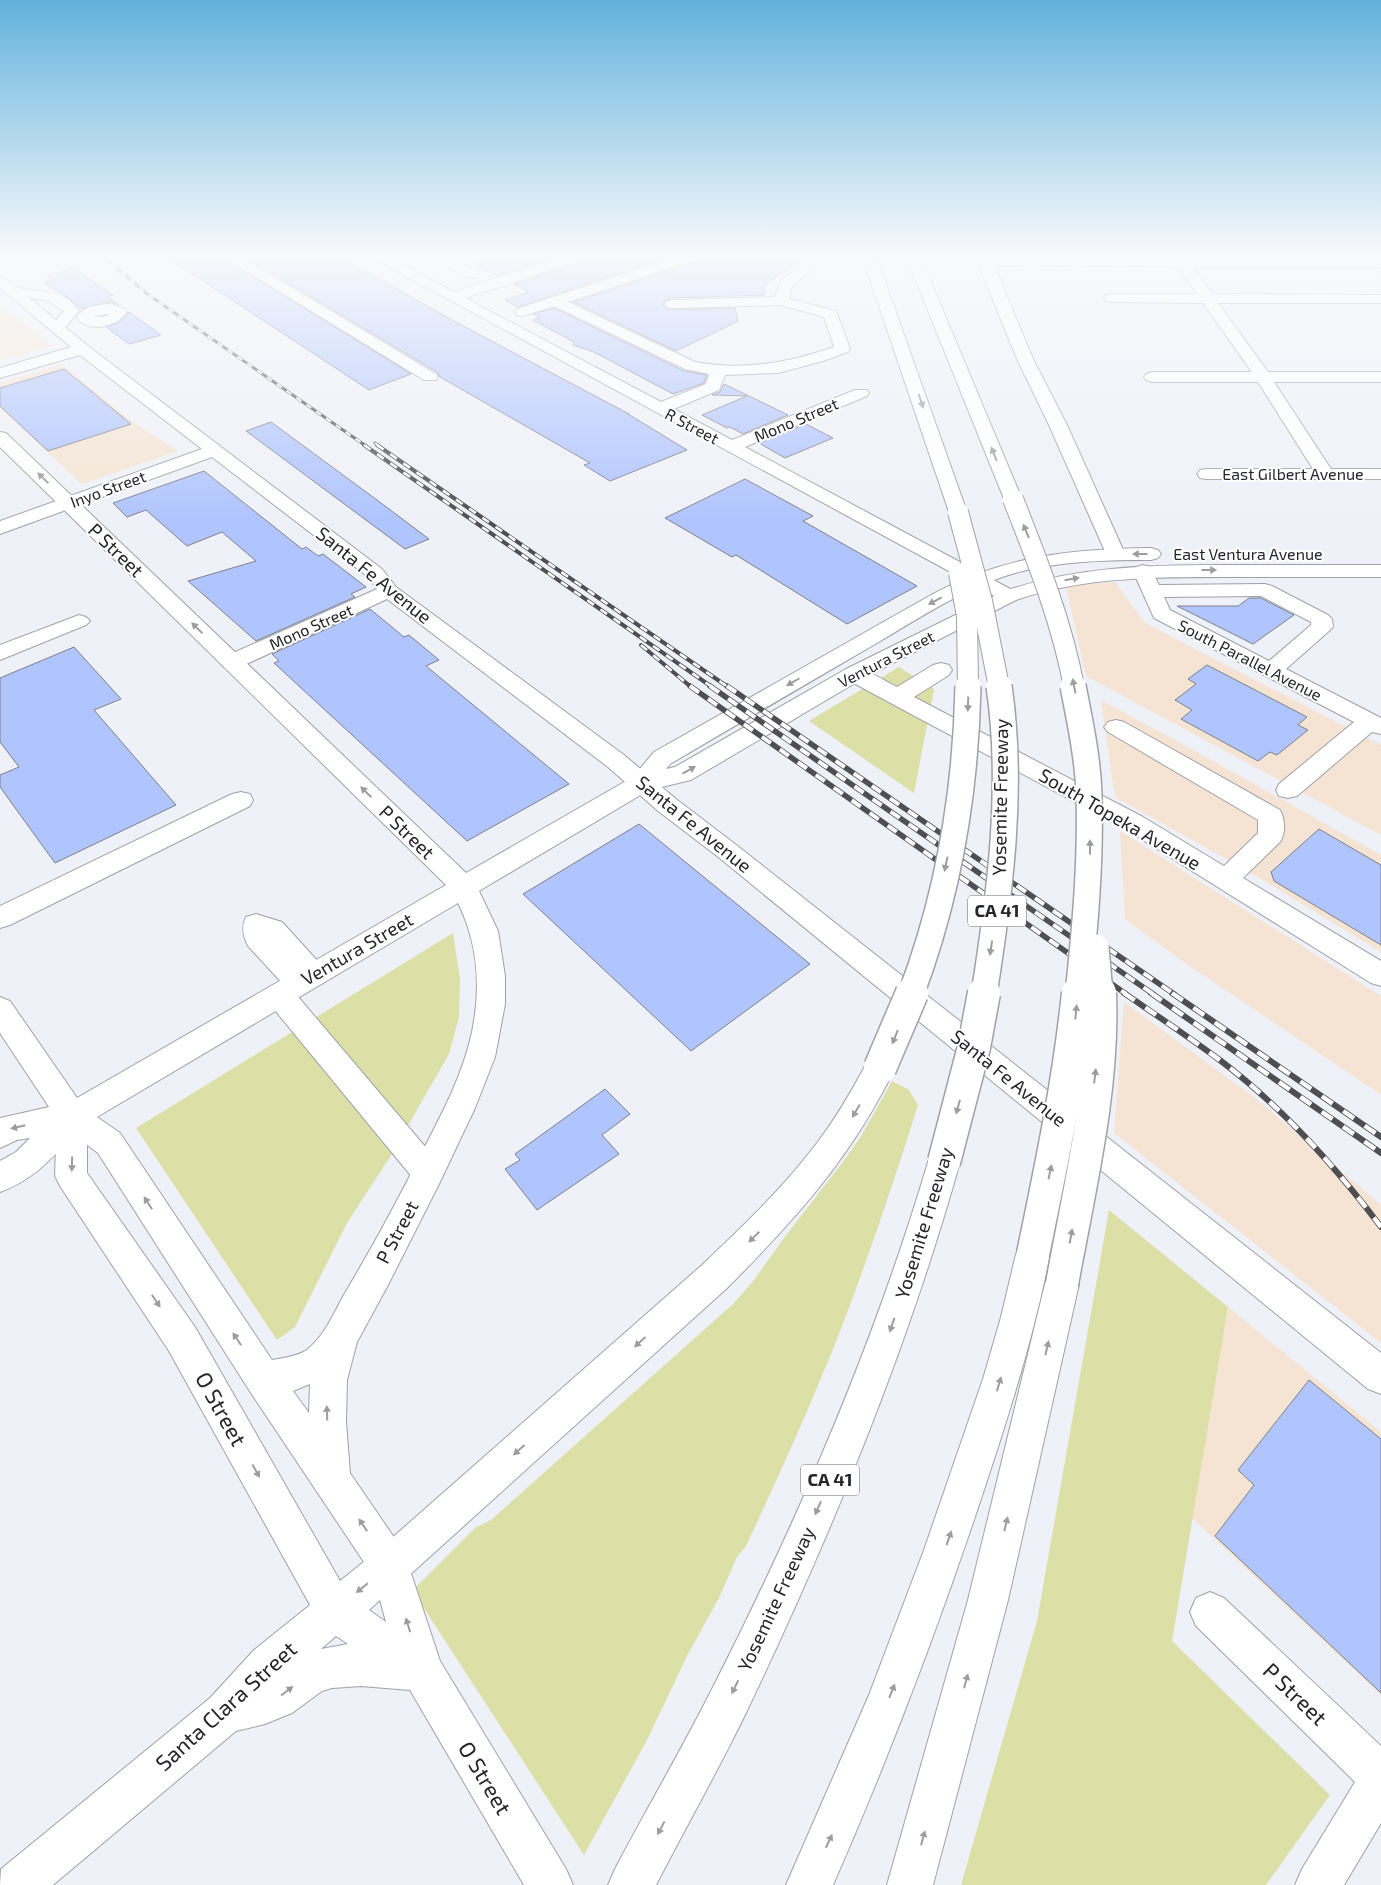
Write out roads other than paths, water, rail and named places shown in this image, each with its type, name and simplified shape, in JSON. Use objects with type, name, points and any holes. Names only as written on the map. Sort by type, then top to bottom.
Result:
[{"type":"main road","name":"Santa Fe Avenue","points":[[76,344],[375,573],[389,591],[616,761],[1381,1376]]},
{"type":"main road","points":[[375,344],[430,377]]},
{"type":"main road","name":"R Street","points":[[539,344],[1009,596]]},
{"type":"main road","points":[[645,344],[691,366],[718,371],[778,368],[817,358],[842,348],[841,344]]},
{"type":"main road","name":"CA 41","points":[[900,344],[956,506]]},
{"type":"main road","points":[[809,1885],[850,1794],[938,1569],[999,1384],[1026,1289],[1057,1137],[1074,1032],[1088,896],[1089,794],[1074,685],[1056,613],[1013,500],[949,344]]},
{"type":"main road","points":[[1019,344],[1058,424],[1115,554]]},
{"type":"main road","points":[[1240,344],[1326,474]]},
{"type":"main road","points":[[0,373],[82,349]]},
{"type":"main road","points":[[660,409],[713,387],[718,371]]},
{"type":"main road","points":[[1152,377],[1381,377]]},
{"type":"main road","name":"Mono Street","points":[[731,447],[861,393]]},
{"type":"main road","name":"P Street","points":[[2,443],[68,503],[464,887],[480,920],[488,946],[492,986],[489,1026],[480,1060],[468,1094],[342,1335],[331,1365],[326,1408],[331,1479]]},
{"type":"main road","name":"Inyo Street","points":[[0,528],[216,450]]},
{"type":"main road","name":"East Gilbert Avenue","points":[[1206,474],[1381,474]]},
{"type":"main road","name":"Santa Clara Street","points":[[17,1885],[225,1713],[269,1664],[390,1566],[714,1277],[754,1238],[828,1152],[851,1119],[880,1068],[914,988],[931,934],[953,833],[963,768],[969,655],[963,594],[955,560],[956,506]]},
{"type":"main road","name":"Yosemite Freeway","points":[[631,1885],[727,1704],[778,1598],[856,1418],[908,1278],[944,1162],[972,1058],[997,912],[1004,824],[1004,751],[1000,692],[981,594],[956,506]]},
{"type":"main road","name":"East Ventura Avenue","points":[[1115,554],[1381,554]]},
{"type":"main road","name":"Ventura Street","points":[[642,783],[662,758],[931,603],[978,580],[1007,569],[1042,561],[1115,554]]},
{"type":"main road","name":"East Ventura Avenue","points":[[1143,571],[1265,580],[1381,571]]},
{"type":"main road","name":"Ventura Street","points":[[0,1178],[27,1162],[72,1116],[642,783],[682,774],[854,674],[1009,596],[1067,580],[1143,571]]},
{"type":"main road","name":"South Parallel Avenue","points":[[1143,571],[1161,614],[1376,724]]},
{"type":"main road","points":[[1152,591],[1265,580],[1321,619],[1322,627],[1270,671]]},
{"type":"main road","name":"Mono Street","points":[[232,662],[389,591]]},
{"type":"main road","points":[[0,653],[79,621]]},
{"type":"main road","points":[[897,697],[941,670]]},
{"type":"main road","name":"South Topeka Avenue","points":[[854,674],[1134,823],[1381,974]]},
{"type":"main road","points":[[1288,790],[1376,724]]},
{"type":"main road","points":[[1116,727],[1271,816],[1271,836],[1226,880]]},
{"type":"main road","points":[[0,918],[241,800]]},
{"type":"main road","points":[[910,1885],[988,1600],[1062,1284],[1085,1155],[1099,1042],[1098,971],[1088,896]]},
{"type":"main road","points":[[297,984],[428,1173]]},
{"type":"main road","name":"O Street","points":[[0,1009],[72,1116],[108,1143],[264,1380],[390,1566],[422,1671],[550,1885]]},
{"type":"main road","name":"Ventura Street","points":[[0,1134],[11,1128],[72,1116]]},
{"type":"main road","name":"O Street","points":[[72,1116],[71,1176],[182,1338],[335,1611],[422,1671]]},
{"type":"main road","name":"P Street","points":[[264,1380],[291,1374],[320,1362],[342,1335]]},
{"type":"main road","name":"P Street","points":[[1210,1612],[1381,1777]]},
{"type":"main road","points":[[225,1713],[277,1698],[309,1674],[326,1669],[354,1665],[380,1665],[422,1671]]},
{"type":"main road","points":[[1318,1885],[1381,1781]]},
{"type":"railway","points":[[219,344],[366,446]]},
{"type":"railway","points":[[375,443],[379,446]]},
{"type":"railway","points":[[364,445],[712,687]]},
{"type":"railway","points":[[377,445],[728,687]]},
{"type":"railway","points":[[641,645],[691,687]]},
{"type":"railway","points":[[690,686],[1126,994]]},
{"type":"railway","points":[[710,686],[1153,994]]},
{"type":"railway","points":[[727,686],[1174,994]]},
{"type":"railway","points":[[1124,993],[1221,1061],[1265,1098],[1307,1138],[1381,1227]]},
{"type":"railway","points":[[1151,993],[1381,1153]]},
{"type":"railway","points":[[1172,993],[1381,1137]]}]
